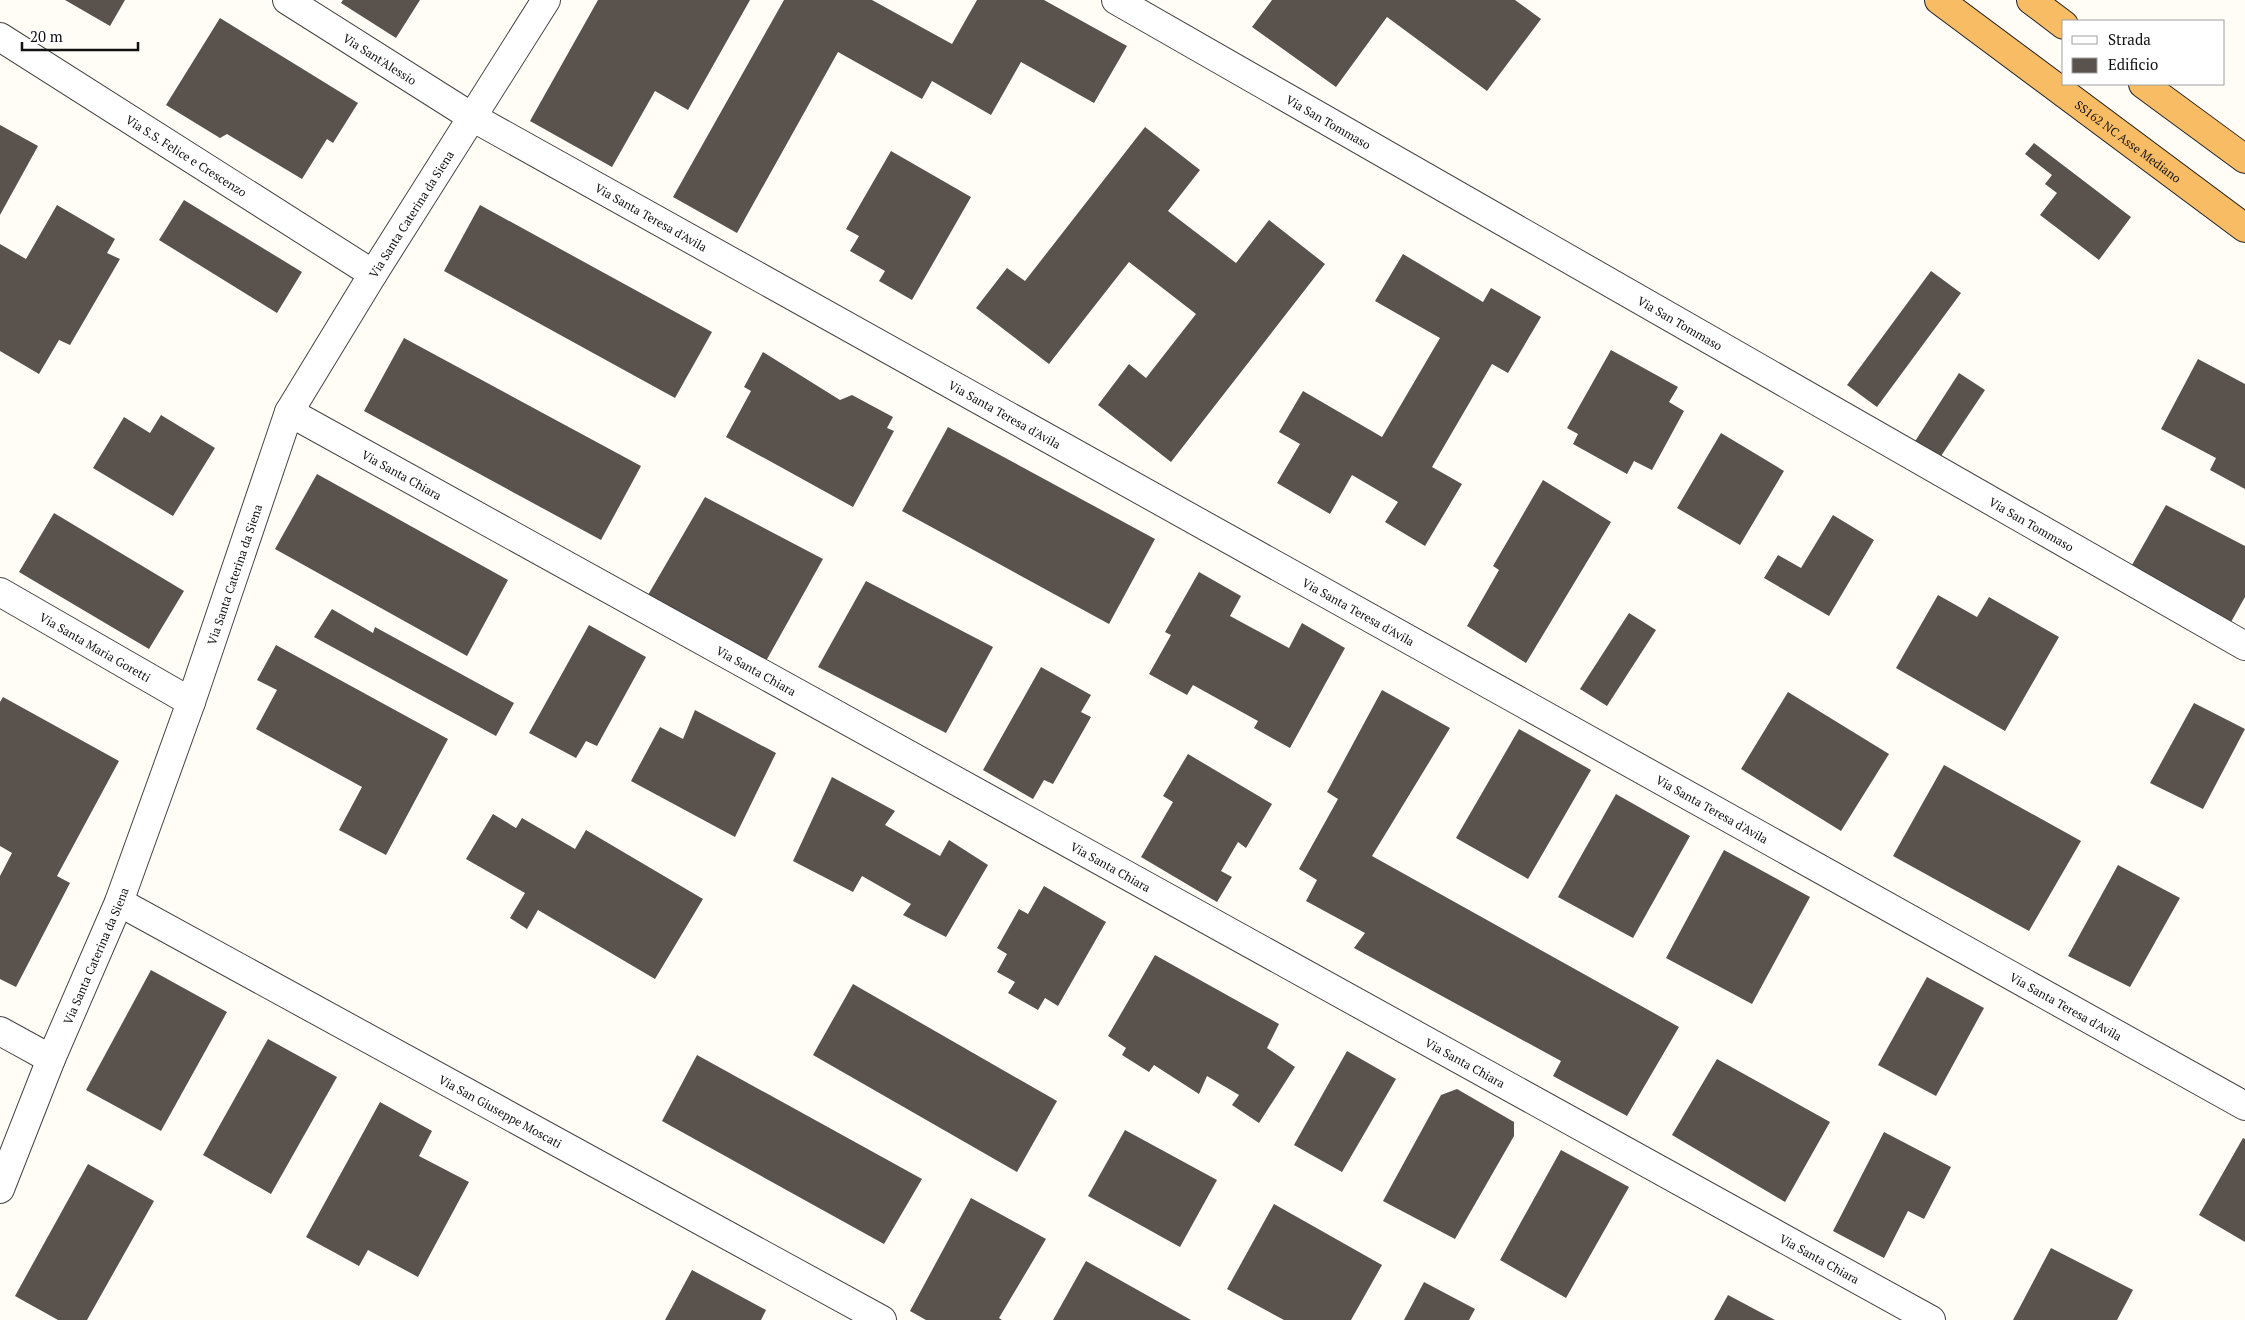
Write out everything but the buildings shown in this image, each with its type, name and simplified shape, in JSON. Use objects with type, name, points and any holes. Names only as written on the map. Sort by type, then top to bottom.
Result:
[{"type":"highway","name":"SS162 NC Asse Mediano","points":[[1939,0],[2245,228]]},
{"type":"highway","points":[[2031,0],[2062,23]]},
{"type":"highway","points":[[2144,85],[2245,160]]},
{"type":"street","name":"Via Sant'Alessio","points":[[287,0],[472,117]]},
{"type":"street","name":"Via Santa Caterina da Siena","points":[[0,1189],[51,1059],[118,902],[191,702],[289,412],[373,274],[546,0]]},
{"type":"street","name":"Via San Tommaso","points":[[1116,0],[2245,646]]},
{"type":"street","name":"Via S.S. Felice e Crescenzo","points":[[0,37],[373,274]]},
{"type":"street","name":"Via Santa Teresa d'Avila","points":[[472,117],[2245,1106]]},
{"type":"street","name":"Via Santa Chiara","points":[[289,412],[1931,1320]]},
{"type":"street","name":"Via Santa Maria Goretti","points":[[0,592],[191,702]]},
{"type":"street","name":"Via San Giuseppe Moscati","points":[[118,902],[882,1320]]},
{"type":"street","points":[[0,1031],[51,1059]]}]
